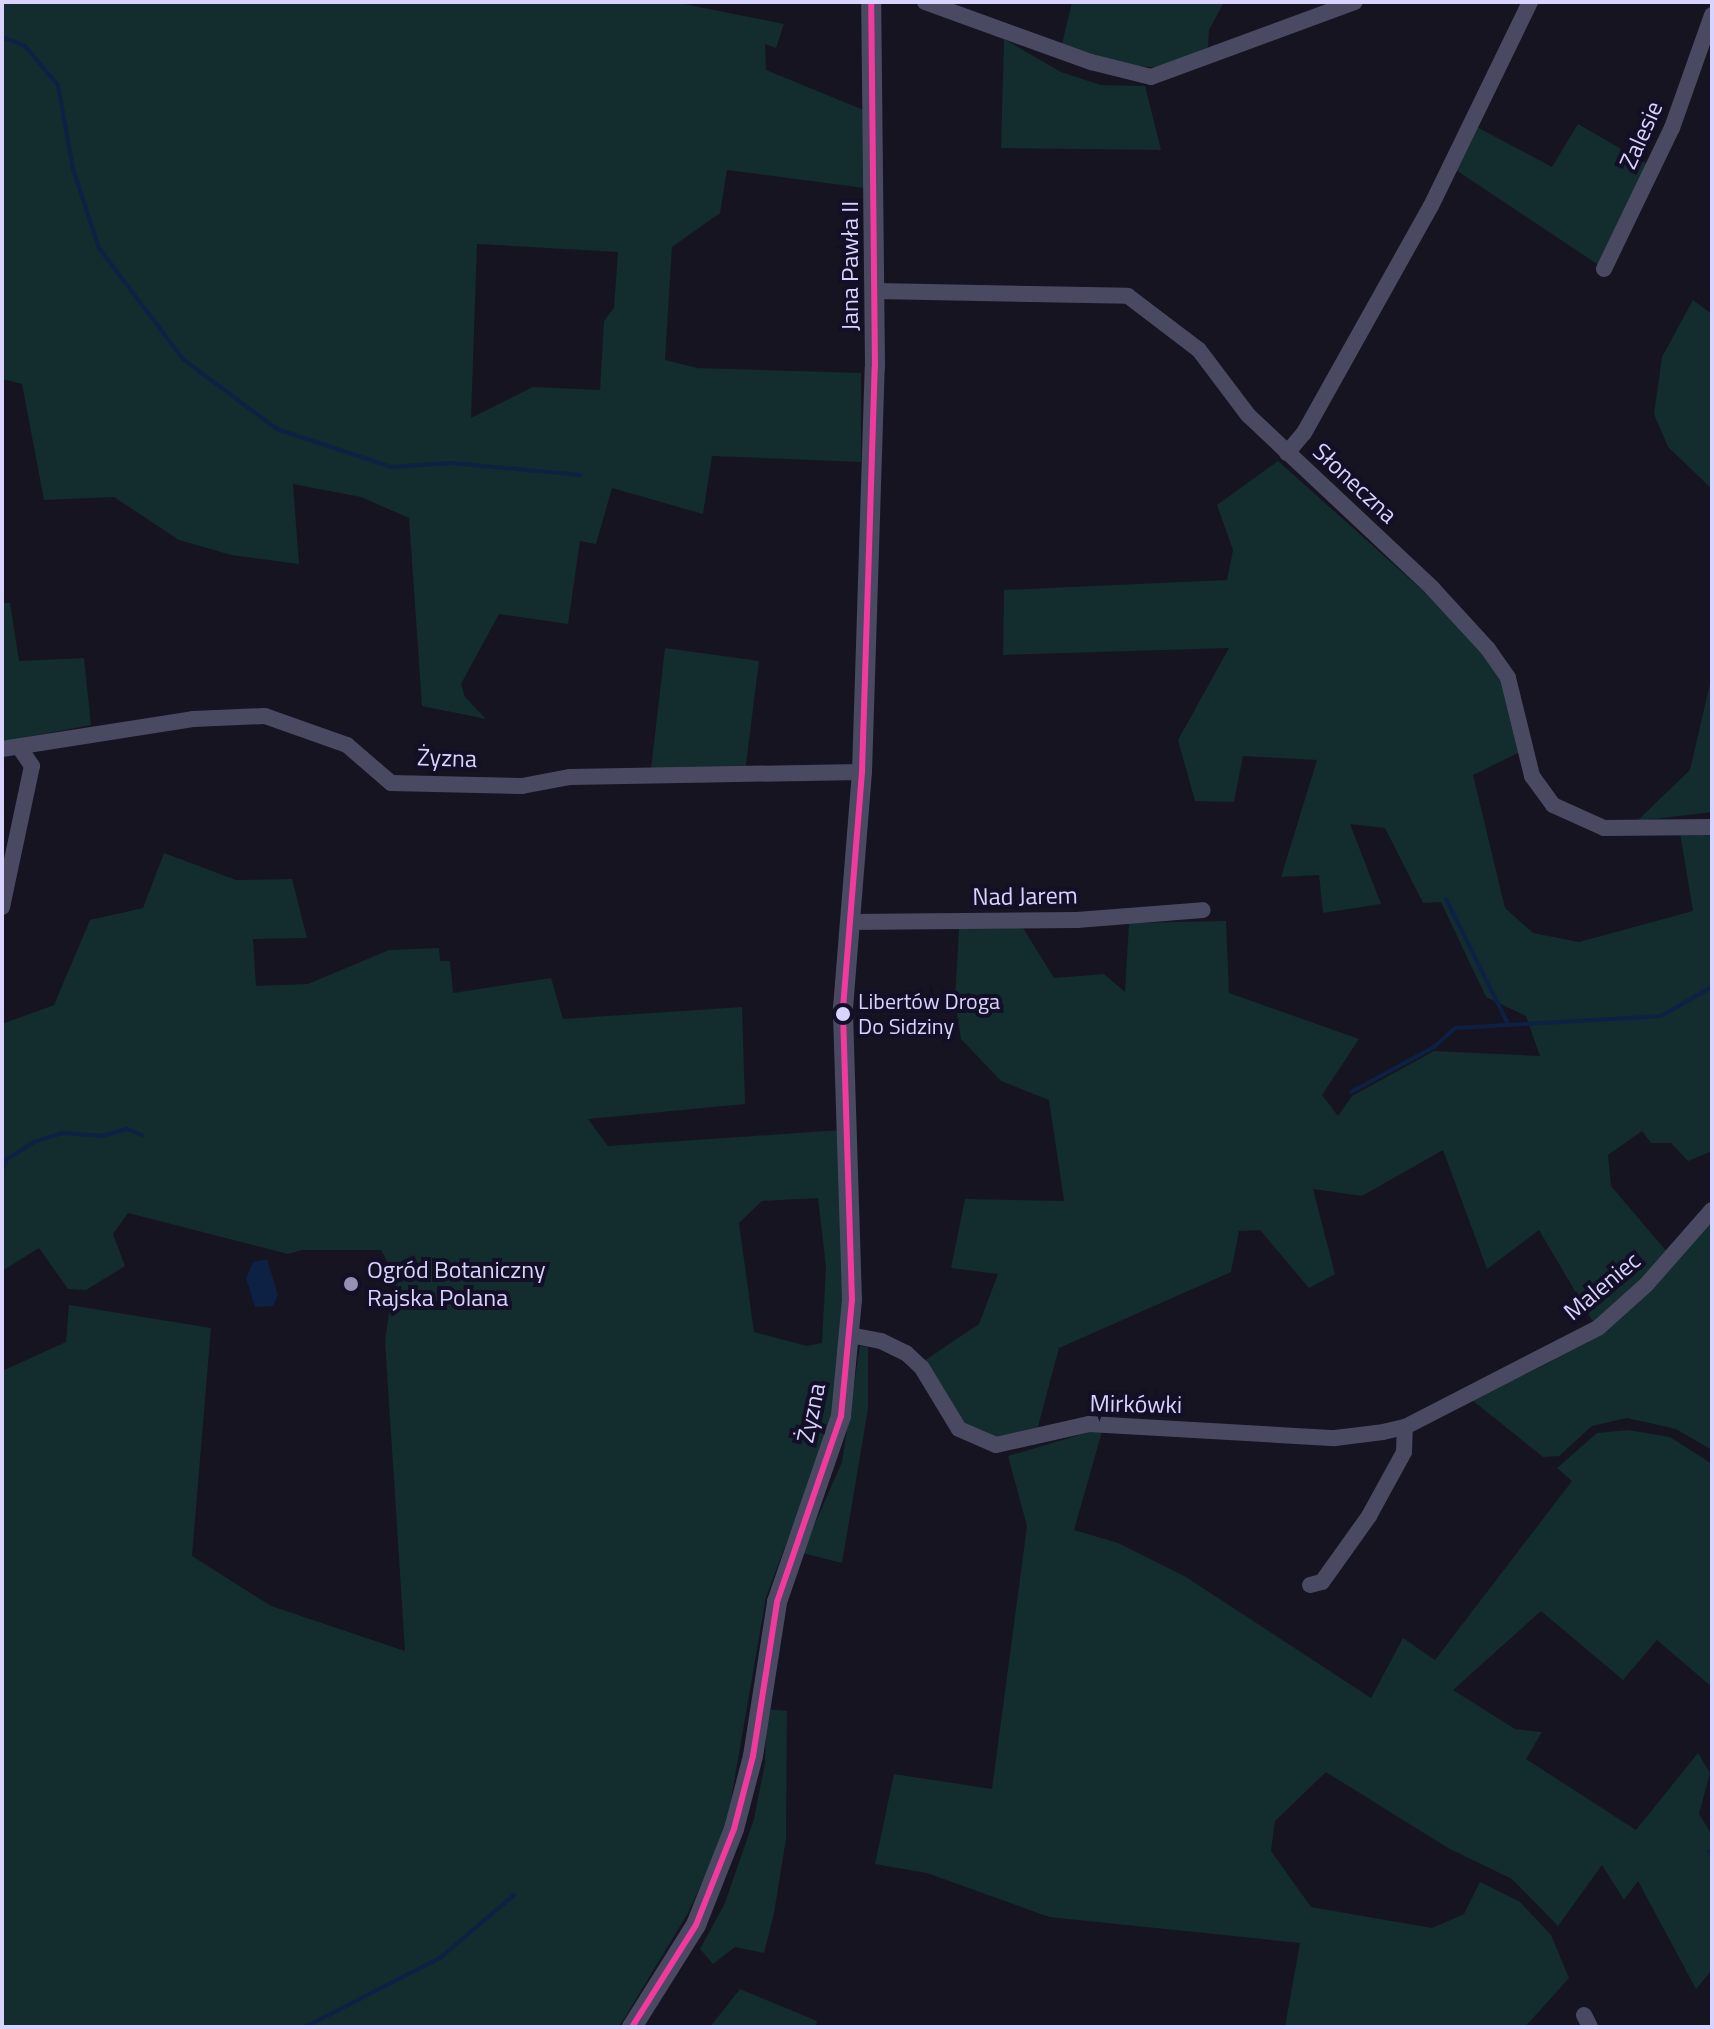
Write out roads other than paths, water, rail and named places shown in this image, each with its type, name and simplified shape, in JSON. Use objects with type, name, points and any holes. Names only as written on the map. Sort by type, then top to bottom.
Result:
[{"type":"street","name":"Jana Pawła II","points":[[870,530],[876,291],[871,2]]},
{"type":"street","points":[[925,2],[1151,77],[1355,2]]},
{"type":"street","points":[[1287,453],[1304,433],[1431,206],[1530,2]]},
{"type":"street","name":"Zalesie","points":[[1604,269],[1672,128],[1712,15]]},
{"type":"street","name":"Słoneczna","points":[[876,291],[1128,296],[1199,350],[1248,415],[1432,588],[1501,665],[1532,776],[1553,805],[1582,823],[1613,830],[1712,827]]},
{"type":"street","name":"Żyzna","points":[[632,2027],[696,1925],[745,1793],[777,1602],[841,1416],[850,1335],[843,1008],[862,772],[870,530]]},
{"type":"street","name":"Żyzna","points":[[10,748],[193,719],[265,716],[347,745],[391,783],[522,786],[570,777],[862,772]]},
{"type":"street","points":[[2,907],[32,766],[10,748]]},
{"type":"street","name":"Nad Jarem","points":[[848,922],[1077,920],[1203,910]]},
{"type":"street","name":"Maleniec","points":[[1462,1398],[1598,1328],[1646,1285],[1712,1210]]},
{"type":"street","name":"Mirkówki","points":[[850,1335],[881,1341],[906,1353],[922,1368],[959,1429],[996,1445],[1089,1424],[1335,1438],[1405,1427],[1462,1398]]},
{"type":"street","points":[[1310,1585],[1322,1582],[1369,1516],[1404,1452],[1405,1427]]},
{"type":"water","points":[[267,1259],[278,1295],[273,1306],[255,1307],[246,1278],[253,1262]]},
{"type":"waterway","points":[[2,37],[25,46],[58,85],[73,169],[99,248],[183,359],[277,429],[391,467],[451,463],[580,475]]},
{"type":"waterway","points":[[1446,899],[1507,1022]]},
{"type":"waterway","points":[[1351,1092],[1434,1047],[1455,1028],[1661,1016],[1712,987]]},
{"type":"waterway","points":[[2,1170],[7,1159],[34,1142],[62,1133],[101,1136],[127,1129],[142,1135]]},
{"type":"waterway","points":[[1709,1851],[1712,1855]]},
{"type":"waterway","points":[[305,2027],[440,1958],[514,1895]]},
{"type":"place","name":"Libertów Droga Do Sidziny","points":[[843,1014]]},
{"type":"place","name":"Ogród Botaniczny Rajska Polana","points":[[351,1284]]}]
